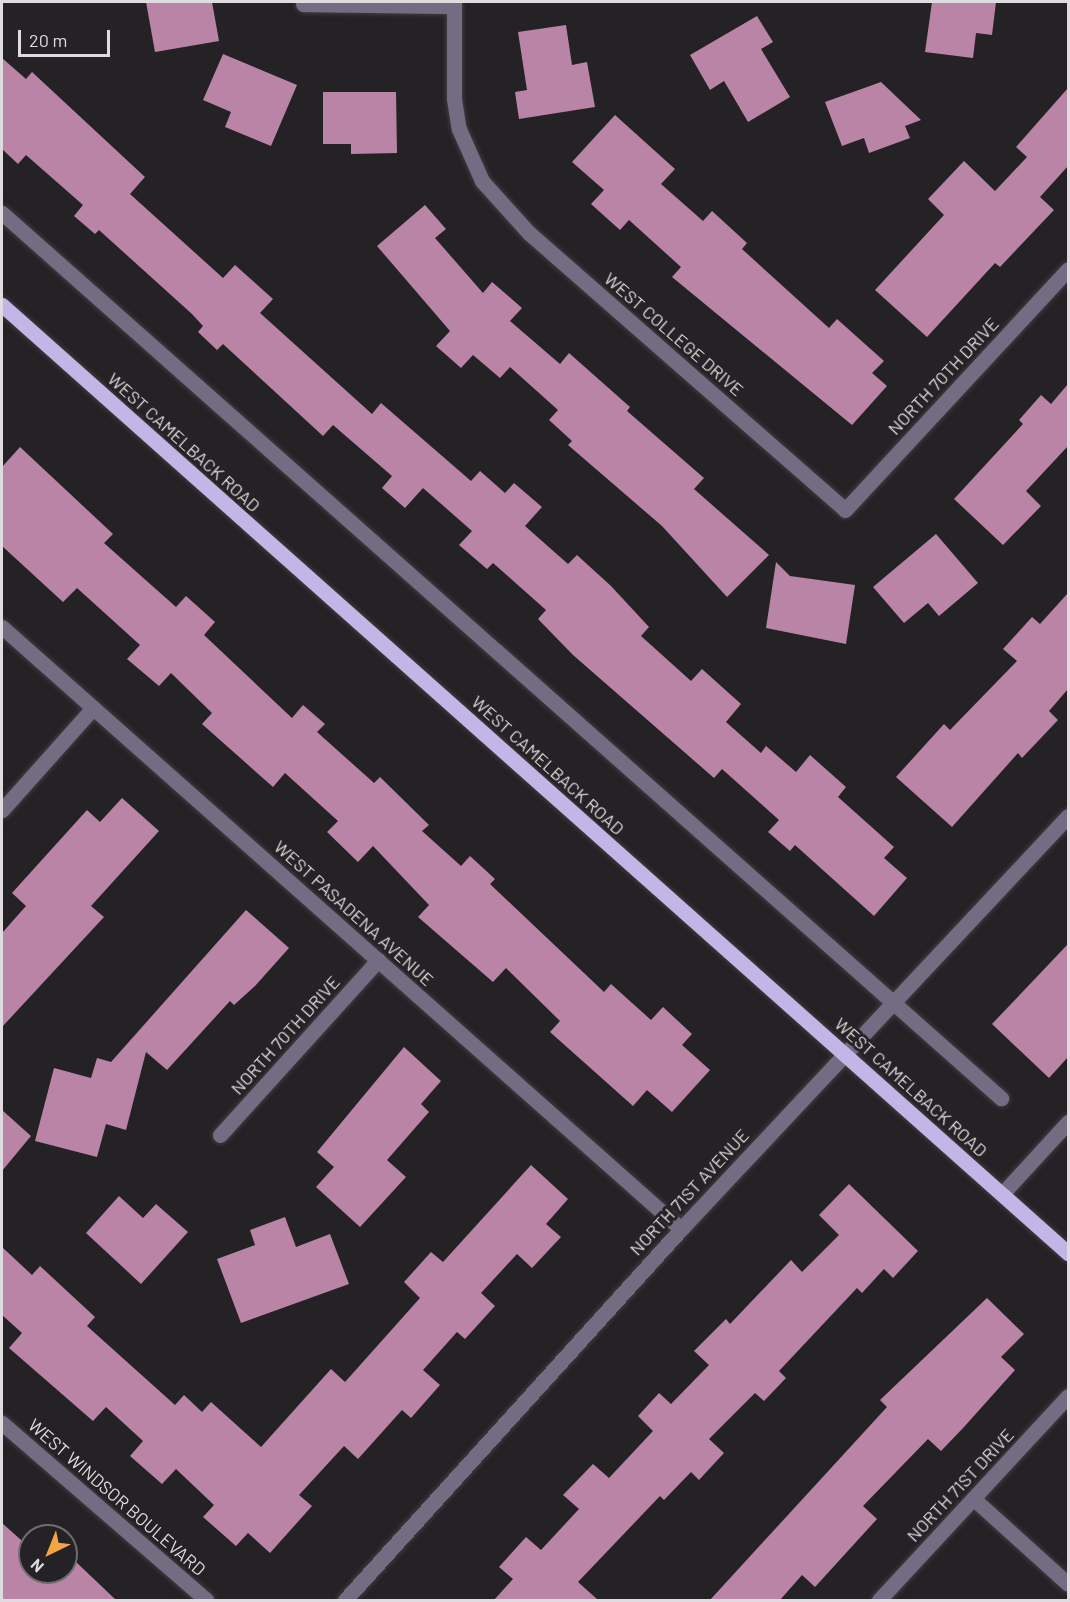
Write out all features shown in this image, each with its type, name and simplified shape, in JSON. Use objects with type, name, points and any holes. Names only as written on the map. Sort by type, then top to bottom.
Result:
[{"type":"main road","name":"WEST CAMELBACK ROAD","points":[[2,305],[1068,1253]]},
{"type":"street","points":[[303,4],[454,4]]},
{"type":"street","name":"WEST COLLEGE DRIVE","points":[[454,4],[459,129],[482,181],[529,233],[845,510]]},
{"type":"street","points":[[2,213],[1001,1098]]},
{"type":"street","name":"NORTH 70TH DRIVE","points":[[845,510],[1068,269]]},
{"type":"street","name":"WEST PASADENA AVENUE","points":[[2,627],[681,1229]]},
{"type":"street","points":[[2,810],[93,708]]},
{"type":"street","name":"NORTH 71ST AVENUE","points":[[345,1600],[681,1229],[1068,816]]},
{"type":"street","name":"NORTH 70TH DRIVE","points":[[220,1135],[378,960]]},
{"type":"street","points":[[1002,1194],[1068,1122]]},
{"type":"street","name":"NORTH 71ST DRIVE","points":[[879,1600],[975,1500],[1068,1396]]},
{"type":"street","name":"WEST WINDSOR BOULEVARD","points":[[2,1423],[206,1600]]},
{"type":"street","points":[[975,1500],[1068,1584]]},
{"type":"building","points":[[146,2],[212,2],[219,41],[155,52]]},
{"type":"building","points":[[932,2],[996,2],[992,35],[976,33],[973,58],[925,52]]},
{"type":"building","points":[[757,16],[773,42],[761,49],[790,97],[748,122],[724,81],[710,90],[690,55]]},
{"type":"building","points":[[566,25],[572,65],[587,62],[595,107],[519,119],[515,92],[527,90],[518,32]]},
{"type":"building","points":[[223,54],[297,85],[271,146],[225,127],[231,112],[203,100]]},
{"type":"building","points":[[2,58],[26,79],[32,72],[145,177],[130,194],[223,278],[235,265],[273,299],[260,313],[372,414],[381,403],[471,481],[480,471],[505,493],[514,483],[542,507],[525,526],[568,564],[577,555],[611,586],[649,627],[641,636],[691,681],[702,669],[741,704],[726,722],[761,753],[766,746],[796,772],[810,755],[846,787],[838,797],[894,847],[884,858],[907,878],[874,916],[795,845],[790,851],[768,832],[779,820],[722,769],[714,778],[573,655],[538,619],[546,610],[493,563],[487,569],[459,545],[472,531],[423,488],[405,508],[382,488],[392,476],[333,425],[323,436],[223,344],[217,350],[198,332],[203,326],[192,314],[99,230],[95,234],[74,216],[83,205],[26,155],[18,164],[2,149]]},
{"type":"building","points":[[881,82],[921,120],[905,126],[910,138],[869,153],[864,138],[842,146],[825,102]]},
{"type":"building","points":[[1068,88],[1068,166],[1040,197],[1054,210],[1000,267],[995,263],[927,337],[875,290],[944,215],[928,199],[964,161],[995,191],[1027,157],[1016,147]]},
{"type":"building","points":[[323,92],[396,92],[397,153],[351,154],[351,144],[323,144]]},
{"type":"building","points":[[615,115],[675,169],[661,184],[703,221],[712,211],[747,243],[742,249],[829,328],[837,319],[884,361],[872,373],[887,386],[852,425],[672,277],[681,267],[629,220],[620,230],[591,204],[604,190],[572,162]]},
{"type":"building","points":[[425,205],[446,229],[435,238],[483,293],[492,282],[522,308],[510,321],[560,364],[569,353],[630,407],[627,411],[704,478],[694,489],[769,555],[727,597],[662,526],[568,445],[572,441],[549,420],[558,410],[510,367],[500,378],[473,355],[461,368],[436,346],[450,331],[377,246]]},
{"type":"building","points":[[1068,384],[1068,446],[1026,491],[1041,506],[1003,545],[954,499],[1023,424],[1019,420],[1041,395],[1051,404]]},
{"type":"building","points":[[20,447],[113,534],[104,543],[176,607],[186,596],[215,622],[204,635],[292,718],[303,705],[325,724],[317,732],[374,783],[380,777],[429,825],[422,831],[461,866],[470,856],[495,879],[490,884],[604,992],[611,984],[651,1020],[663,1007],[692,1034],[682,1045],[710,1070],[672,1112],[647,1090],[633,1106],[550,1032],[560,1021],[506,968],[493,982],[418,917],[429,905],[373,846],[358,862],[327,832],[338,821],[285,773],[273,787],[202,724],[212,713],[171,673],[159,686],[127,659],[140,645],[77,588],[63,602],[2,546],[2,467]]},
{"type":"building","points":[[936,534],[978,583],[939,616],[928,603],[904,623],[873,587]]},
{"type":"building","points":[[776,562],[790,576],[855,585],[846,644],[766,628]]},
{"type":"building","points":[[1068,593],[1068,689],[1049,711],[1058,720],[1022,758],[1018,753],[952,827],[896,777],[944,724],[950,730],[1017,661],[1003,649],[1032,617],[1040,624]]},
{"type":"building","points":[[122,798],[159,831],[91,906],[104,917],[2,1027],[2,933],[26,906],[12,893],[87,810],[100,822]]},
{"type":"building","points":[[246,910],[289,948],[255,986],[234,1005],[230,1001],[167,1070],[146,1052],[126,1130],[106,1124],[97,1157],[35,1141],[54,1068],[91,1078],[97,1058],[111,1062]]},
{"type":"building","points":[[1068,944],[1068,1057],[1049,1078],[992,1024]]},
{"type":"building","points":[[404,1047],[441,1081],[421,1104],[429,1112],[387,1160],[406,1177],[360,1227],[316,1187],[334,1167],[317,1152]]},
{"type":"building","points":[[2,1110],[31,1136],[2,1171]]},
{"type":"building","points":[[531,1165],[568,1199],[546,1224],[561,1237],[532,1268],[517,1254],[481,1293],[495,1306],[465,1339],[457,1332],[423,1370],[440,1385],[411,1418],[402,1410],[358,1459],[344,1446],[299,1495],[312,1506],[270,1553],[248,1533],[236,1546],[203,1517],[214,1505],[176,1469],[162,1484],[130,1456],[143,1441],[106,1407],[93,1421],[9,1348],[22,1333],[2,1315],[2,1247],[32,1275],[40,1266],[95,1317],[87,1326],[175,1405],[184,1395],[202,1412],[211,1402],[261,1447],[331,1369],[345,1382],[420,1298],[404,1282],[431,1252],[443,1262]]},
{"type":"building","points":[[849,1184],[918,1251],[893,1278],[884,1269],[862,1293],[857,1288],[779,1371],[786,1378],[764,1401],[755,1393],[709,1439],[724,1453],[699,1480],[691,1472],[664,1500],[660,1496],[578,1582],[598,1600],[494,1600],[513,1579],[499,1567],[526,1537],[541,1550],[579,1509],[563,1495],[593,1464],[609,1478],[653,1431],[638,1416],[659,1393],[671,1404],[709,1365],[694,1351],[726,1319],[730,1324],[791,1260],[802,1272],[839,1235],[819,1215]]},
{"type":"building","points":[[119,1196],[143,1218],[156,1204],[188,1232],[141,1284],[86,1233]]},
{"type":"building","points":[[285,1217],[296,1247],[330,1234],[349,1284],[241,1323],[217,1259],[255,1245],[250,1230]]},
{"type":"building","points":[[987,1298],[1024,1334],[1001,1357],[1015,1370],[964,1427],[941,1451],[928,1439],[863,1506],[877,1519],[815,1587],[802,1575],[780,1600],[710,1600],[887,1407],[880,1400]]},
{"type":"building","points":[[2,1523],[18,1537],[18,1584],[78,1584],[78,1564],[116,1600],[2,1600]]}]
